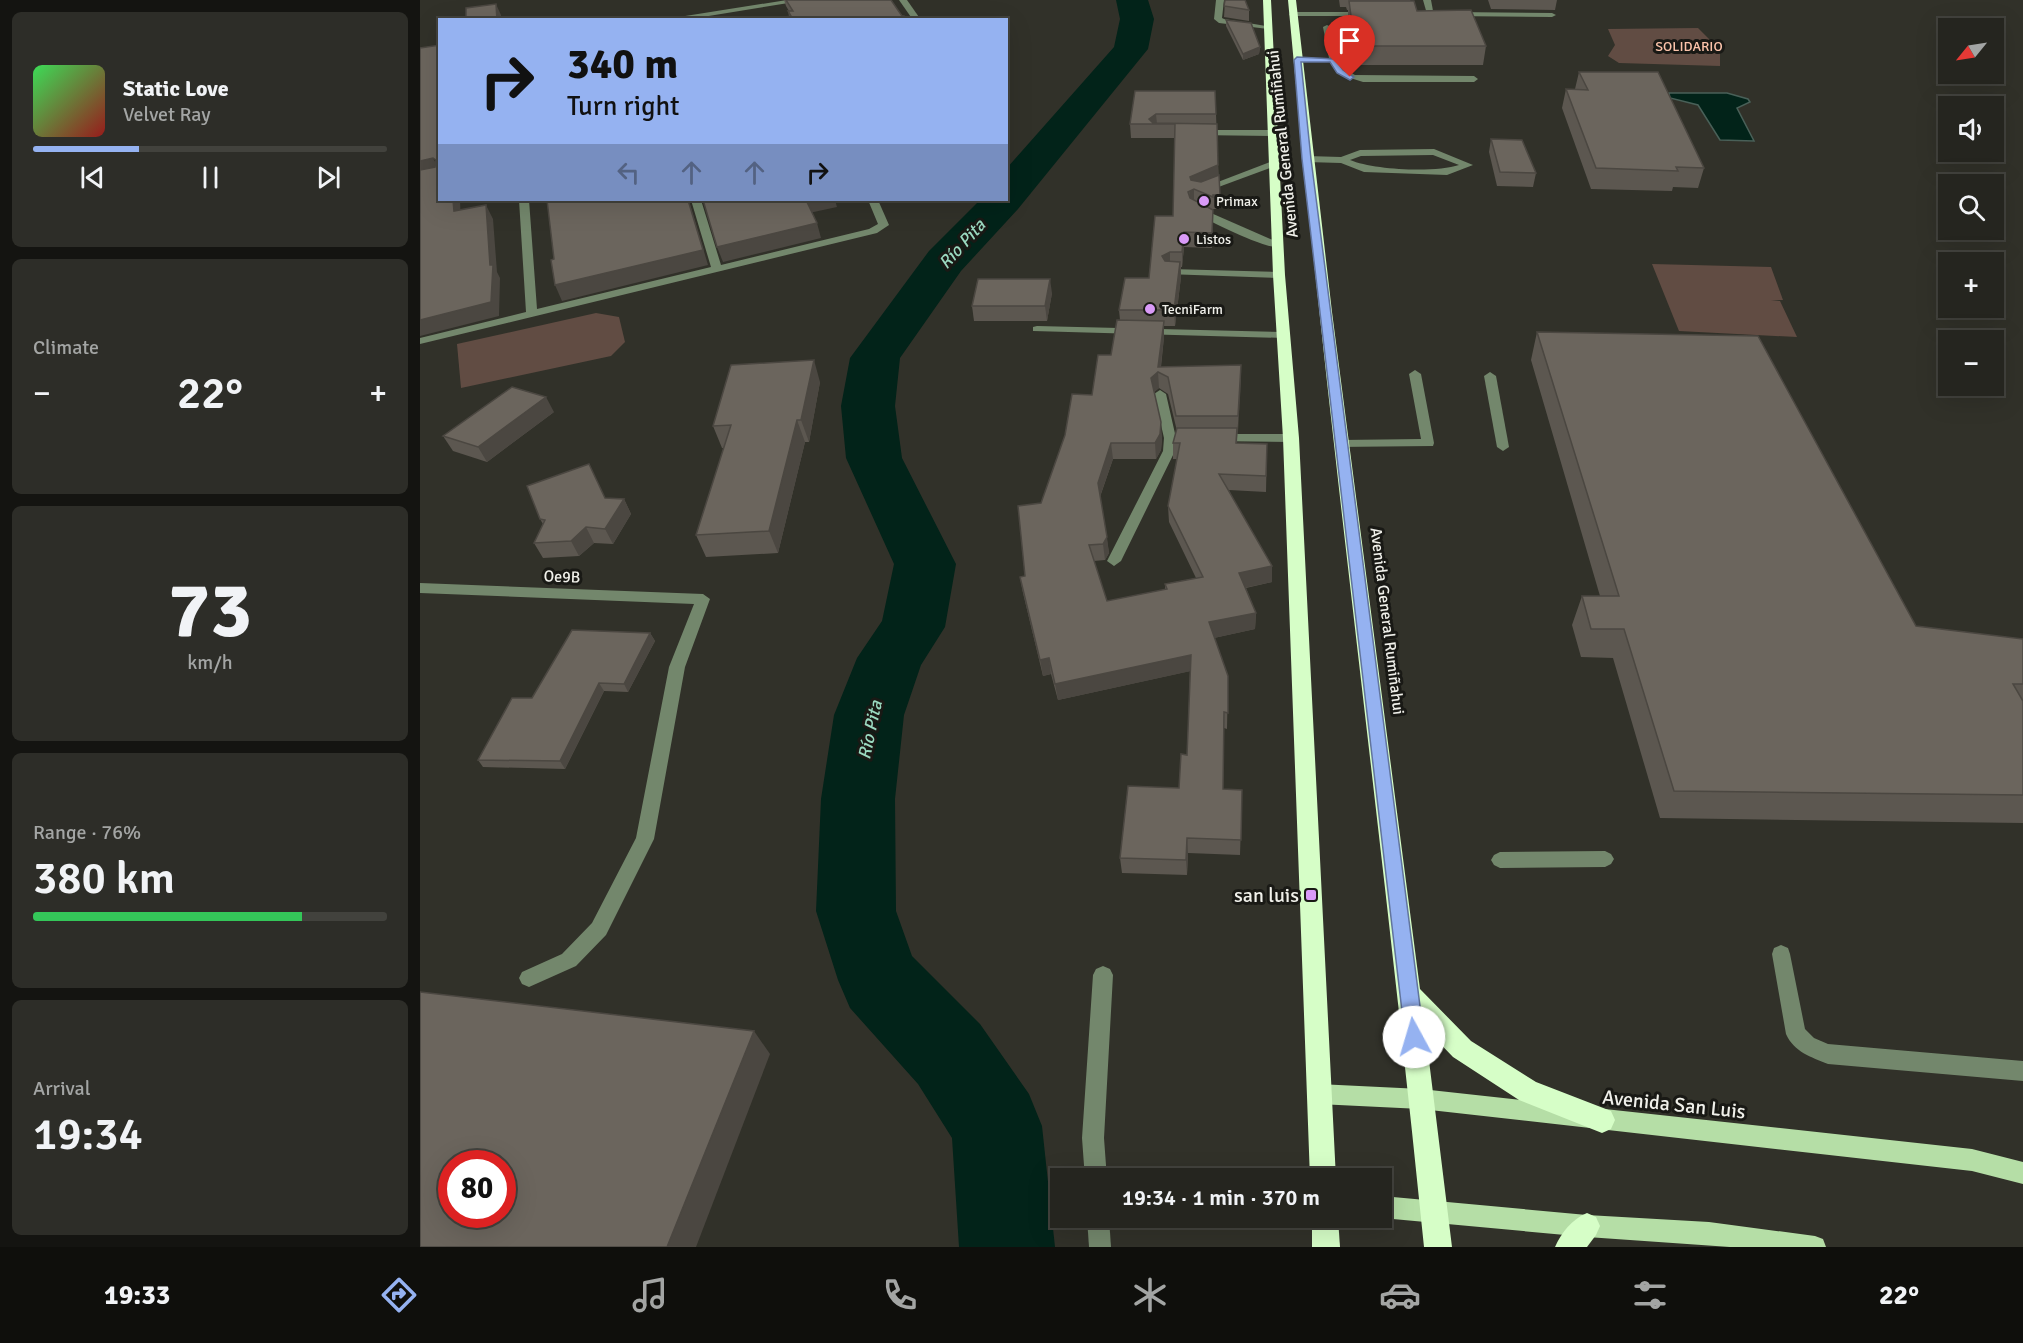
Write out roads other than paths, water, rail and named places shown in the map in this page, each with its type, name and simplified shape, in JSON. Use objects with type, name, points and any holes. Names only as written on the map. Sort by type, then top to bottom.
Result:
[{"type":"highway","name":"Avenida General Rumiñahui","points":[[1267,0],[1279,275],[1292,438],[1322,1168]]},
{"type":"highway","name":"Avenida General Rumiñahui","points":[[1292,0],[1307,159],[1410,995],[1438,1247]]},
{"type":"highway","points":[[1410,995],[1462,1049],[1527,1091],[1602,1120]]},
{"type":"highway","points":[[1569,1247],[1587,1226]]},
{"type":"highway","points":[[1325,1228],[1326,1247]]},
{"type":"main road","name":"Avenida San Luis","points":[[1318,1094],[1422,1099],[1972,1160],[2023,1173]]},
{"type":"main road","points":[[1392,1209],[1587,1226],[1708,1233],[1815,1247]]},
{"type":"street","points":[[682,18],[773,8],[803,0]]},
{"type":"street","points":[[903,0],[916,18]]},
{"type":"street","points":[[1220,0],[1218,19],[1268,27]]},
{"type":"street","points":[[1427,0],[1431,14]]},
{"type":"street","points":[[1419,14],[1477,11],[1552,15]]},
{"type":"street","points":[[1293,14],[1372,14]]},
{"type":"street","points":[[1327,27],[1333,60],[1340,72],[1350,77],[1474,80]]},
{"type":"street","points":[[1297,60],[1333,60]]},
{"type":"street","points":[[1192,133],[1274,133]]},
{"type":"street","points":[[1307,159],[1342,160],[1364,169],[1447,172],[1468,165],[1434,152],[1360,153],[1342,160]]},
{"type":"street","points":[[1197,192],[1275,163]]},
{"type":"street","points":[[524,201],[532,315]]},
{"type":"street","points":[[696,201],[717,269]]},
{"type":"street","points":[[420,341],[873,231],[885,225],[873,201]]},
{"type":"street","points":[[1195,209],[1233,228],[1278,246]]},
{"type":"street","points":[[1170,272],[1279,275]]},
{"type":"street","points":[[1037,329],[1284,335]]},
{"type":"street","points":[[1341,444],[1428,443],[1415,374]]},
{"type":"street","points":[[1490,376],[1503,447]]},
{"type":"street","points":[[1114,561],[1168,451],[1177,438],[1160,394]]},
{"type":"street","points":[[1208,438],[1292,438]]},
{"type":"street","name":"Oe9B","points":[[422,591],[703,599],[677,667],[645,839],[599,929],[568,960],[529,978]]},
{"type":"street","points":[[1500,860],[1605,859]]},
{"type":"street","points":[[1781,954],[1797,1034],[1807,1045],[1828,1054],[2023,1071]]},
{"type":"street","points":[[1095,1168],[1093,1138],[1103,975]]},
{"type":"street","points":[[1099,1228],[1100,1247]]},
{"type":"waterway","name":"Río Pita","points":[[1008,194],[1131,49],[1137,19],[1132,0]]},
{"type":"waterway","name":"Río Pita","points":[[1002,201],[945,261],[875,358],[868,406],[874,458],[925,564],[913,627],[890,658],[869,715],[858,799],[856,911],[879,980],[949,1054],[997,1126],[1007,1247]]},
{"type":"place","name":"Primax","points":[[1204,201]]},
{"type":"place","name":"Listos","points":[[1184,239]]},
{"type":"place","name":"TecniFarm","points":[[1150,309]]},
{"type":"place","name":"san luis","points":[[1311,895]]},
{"type":"park label","name":"SOLIDARIO","points":[[1689,46]]}]
